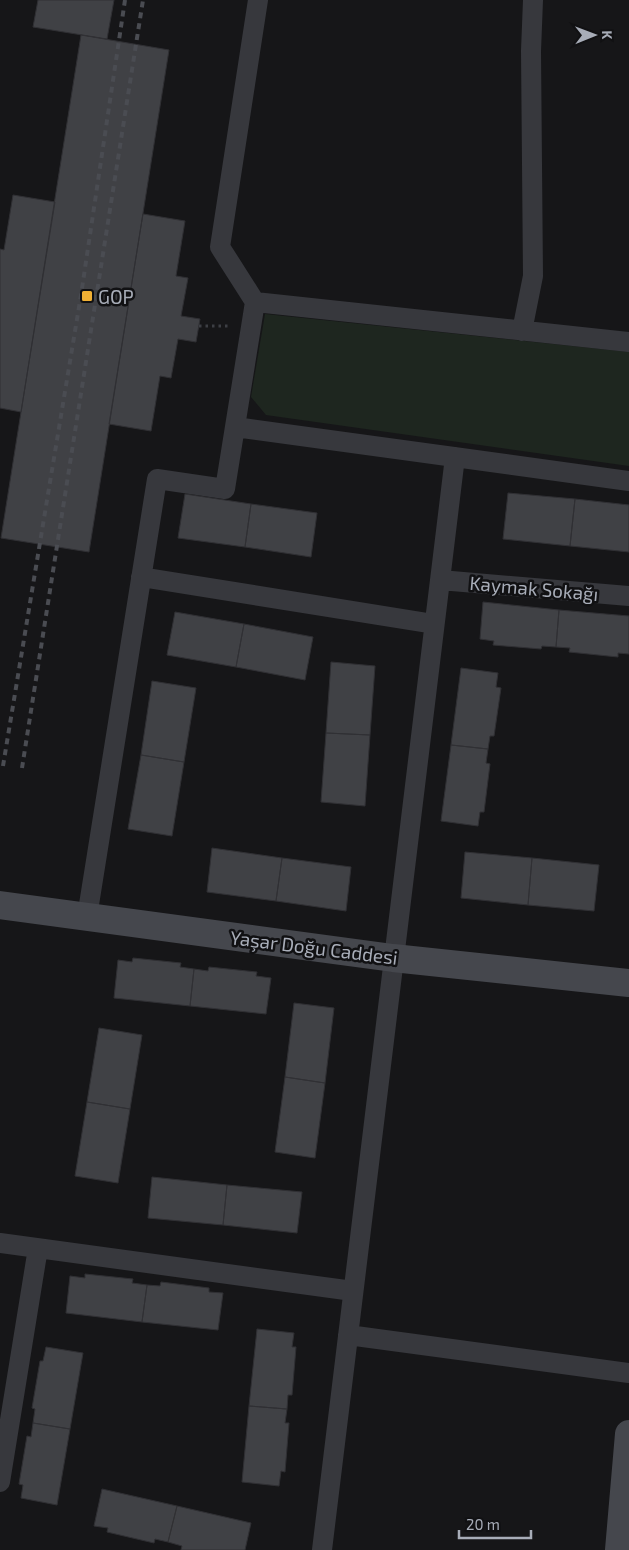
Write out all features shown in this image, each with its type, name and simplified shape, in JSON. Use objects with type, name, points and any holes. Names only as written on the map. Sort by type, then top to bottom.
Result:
[{"type":"street","points":[[87,917],[157,479],[226,489],[255,302],[220,247],[258,0]]},
{"type":"street","points":[[522,331],[533,276],[531,51],[533,0]]},
{"type":"street","points":[[255,302],[629,342]]},
{"type":"street","points":[[235,427],[629,481]]},
{"type":"street","points":[[322,1550],[455,457]]},
{"type":"street","points":[[141,577],[434,624]]},
{"type":"street","name":"Kaymak Sokağı","points":[[440,580],[629,596]]},
{"type":"street","name":"Yaşar Doğu Caddesi","points":[[0,905],[393,958],[629,983]]},
{"type":"street","points":[[0,1243],[353,1291]]},
{"type":"street","points":[[0,1482],[38,1248]]},
{"type":"street","points":[[348,1335],[629,1373]]},
{"type":"street","points":[[619,1550],[629,1434]]},
{"type":"path","points":[[198,326],[251,326]]},
{"type":"shaded area","points":[[265,314],[629,352],[629,466],[266,415],[251,397]]},
{"type":"building","points":[[38,0],[114,0],[107,39],[33,27]]},
{"type":"building","points":[[81,35],[169,50],[89,552],[1,538]]},
{"type":"building","points":[[13,195],[55,202],[21,412],[0,408],[0,249],[4,250]]},
{"type":"building","points":[[143,214],[185,221],[176,276],[188,278],[181,316],[200,319],[196,342],[178,339],[171,378],[160,376],[151,431],[109,424]]},
{"type":"building","points":[[508,493],[575,499],[570,546],[503,539]]},
{"type":"building","points":[[185,494],[251,504],[245,547],[178,538]]},
{"type":"building","points":[[575,499],[629,505],[629,552],[570,546]]},
{"type":"building","points":[[251,504],[317,513],[311,557],[245,547]]},
{"type":"building","points":[[483,602],[559,610],[556,647],[542,646],[541,649],[493,645],[494,641],[480,639]]},
{"type":"building","points":[[559,610],[629,616],[629,654],[618,653],[618,657],[569,652],[570,648],[556,647]]},
{"type":"building","points":[[175,612],[244,624],[236,667],[167,655]]},
{"type":"building","points":[[244,624],[313,637],[305,680],[236,667]]},
{"type":"building","points":[[331,662],[375,666],[370,735],[326,733]]},
{"type":"building","points":[[461,668],[498,673],[496,687],[501,688],[494,736],[490,736],[488,749],[451,745]]},
{"type":"building","points":[[152,681],[196,688],[184,762],[141,755]]},
{"type":"building","points":[[326,733],[370,735],[365,806],[321,802]]},
{"type":"building","points":[[451,745],[488,749],[486,763],[490,764],[484,812],[480,812],[478,826],[441,821]]},
{"type":"building","points":[[141,755],[184,762],[172,836],[128,829]]},
{"type":"building","points":[[212,848],[282,858],[276,901],[207,892]]},
{"type":"building","points":[[465,852],[532,858],[528,905],[461,898]]},
{"type":"building","points":[[282,858],[351,867],[346,911],[276,901]]},
{"type":"building","points":[[532,858],[599,865],[594,911],[528,905]]},
{"type":"building","points":[[133,958],[181,963],[180,967],[194,969],[190,1006],[114,998],[118,960],[132,962]]},
{"type":"building","points":[[209,967],[257,972],[256,976],[271,978],[266,1014],[190,1006],[194,969],[208,971]]},
{"type":"building","points":[[294,1003],[334,1008],[325,1083],[285,1077]]},
{"type":"building","points":[[99,1028],[142,1035],[130,1109],[87,1102]]},
{"type":"building","points":[[285,1077],[325,1083],[315,1158],[275,1152]]},
{"type":"building","points":[[87,1102],[130,1109],[118,1183],[75,1176]]},
{"type":"building","points":[[152,1177],[227,1185],[223,1225],[148,1218]]},
{"type":"building","points":[[227,1185],[302,1192],[297,1233],[223,1225]]},
{"type":"building","points":[[85,1274],[133,1279],[132,1283],[147,1285],[142,1322],[66,1313],[70,1276],[85,1278]]},
{"type":"building","points":[[161,1282],[209,1288],[209,1292],[223,1293],[218,1330],[142,1322],[147,1285],[160,1286]]},
{"type":"building","points":[[257,1329],[294,1333],[292,1347],[296,1347],[292,1395],[288,1395],[287,1409],[249,1406]]},
{"type":"building","points":[[46,1347],[83,1353],[70,1429],[33,1423],[35,1409],[32,1408],[40,1361],[43,1361]]},
{"type":"building","points":[[249,1406],[287,1409],[285,1423],[289,1423],[285,1472],[281,1471],[279,1486],[242,1482]]},
{"type":"building","points":[[33,1423],[70,1429],[57,1505],[21,1498],[23,1485],[19,1484],[27,1436],[31,1437]]},
{"type":"building","points":[[102,1489],[177,1506],[168,1542],[155,1539],[154,1543],[107,1532],[108,1528],[94,1526]]},
{"type":"building","points":[[177,1506],[251,1523],[245,1550],[181,1550],[182,1546],[168,1542]]},
{"type":"railway","points":[[3,766],[81,295],[125,0]]},
{"type":"railway","points":[[22,768],[143,0]]},
{"type":"place","name":"GOP","points":[[87,296]]}]
